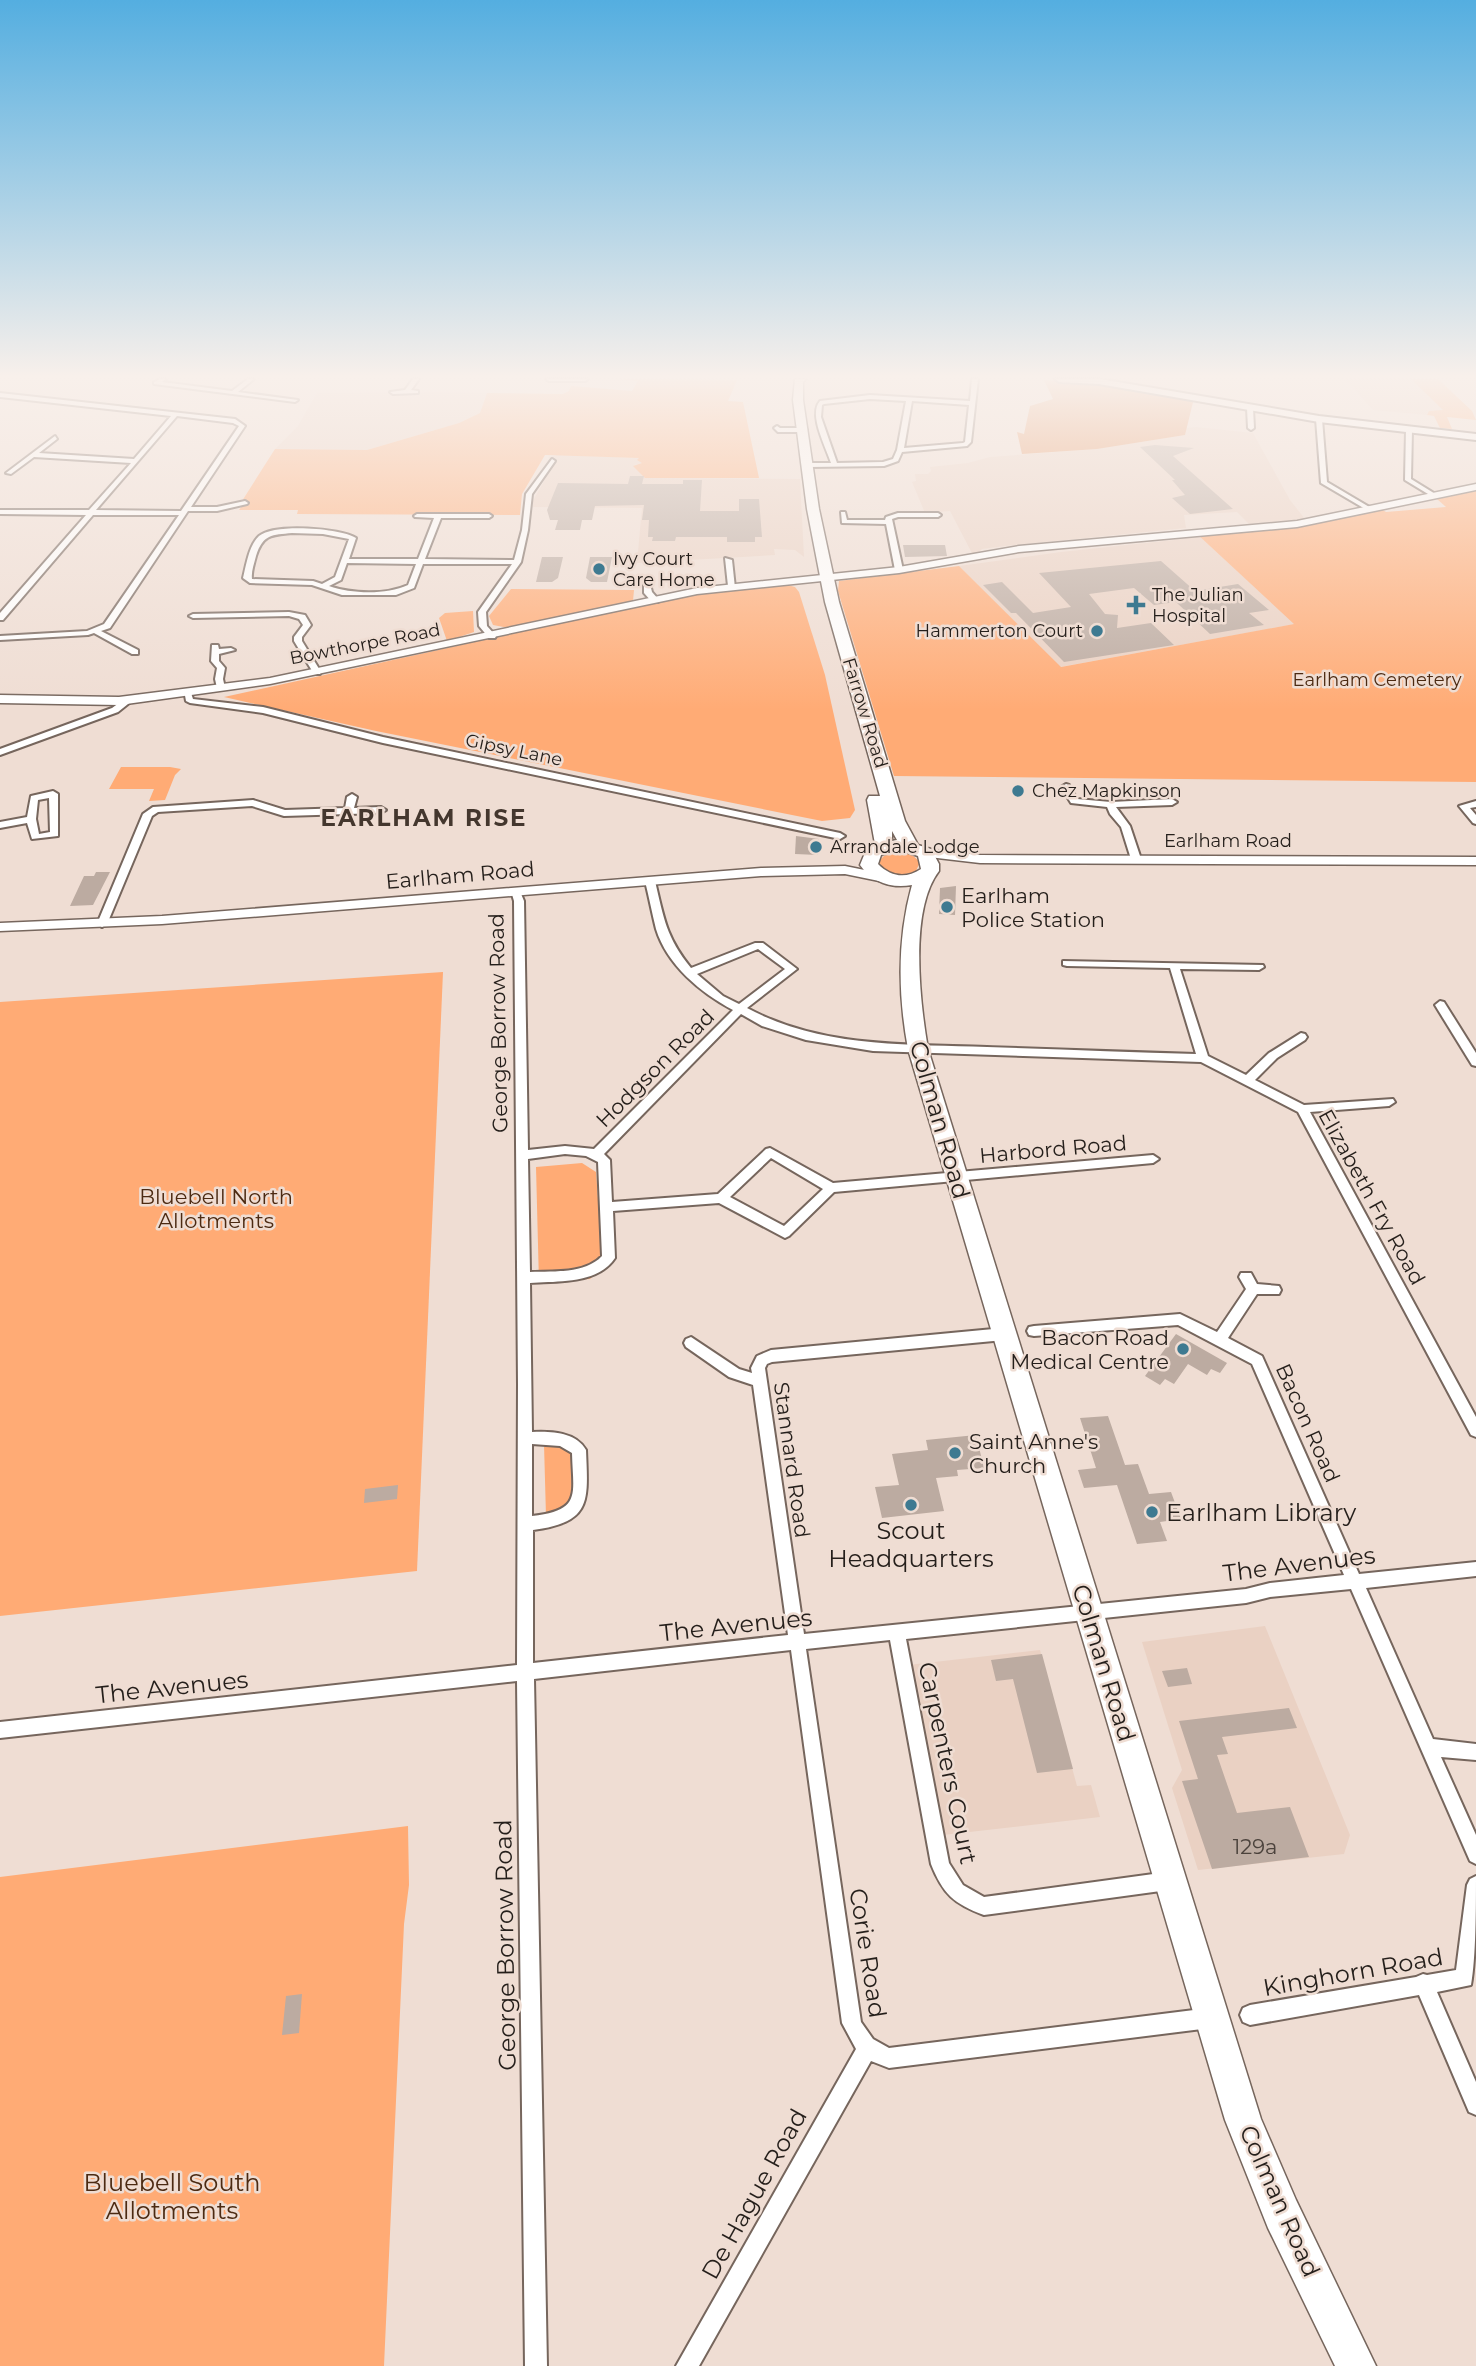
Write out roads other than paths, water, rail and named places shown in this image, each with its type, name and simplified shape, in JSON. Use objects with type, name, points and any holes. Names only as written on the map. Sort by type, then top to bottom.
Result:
[{"type":"highway","points":[[812,489],[820,578]]},
{"type":"highway","name":"Farrow Road","points":[[820,578],[829,647],[883,831],[876,852]]},
{"type":"highway","name":"Farrow Road","points":[[820,578],[896,821],[902,835],[922,862]]},
{"type":"highway","points":[[876,852],[922,862],[915,880],[888,879]]},
{"type":"highway","name":"Colman Road","points":[[876,852],[869,865],[874,873],[888,879],[902,893],[912,941]]},
{"type":"highway","name":"Colman Road","points":[[922,862],[912,941],[912,996],[918,1049],[1210,2018],[1244,2120],[1282,2214],[1356,2366]]},
{"type":"street","points":[[0,618],[111,489]]},
{"type":"street","points":[[0,638],[29,639],[55,633],[96,631],[110,623],[199,489]]},
{"type":"street","points":[[492,636],[483,626],[482,612],[517,562],[533,489]]},
{"type":"street","points":[[1335,489],[1369,509]]},
{"type":"street","points":[[1424,489],[1435,496]]},
{"type":"street","name":"Bowthorpe Road","points":[[0,699],[108,707],[130,700],[317,672],[732,586],[899,570],[1031,548],[1297,524],[1465,489]]},
{"type":"street","points":[[0,512],[185,511],[216,509],[245,503]]},
{"type":"street","points":[[843,513],[845,522],[888,522]]},
{"type":"street","points":[[899,570],[888,518],[898,515],[938,515]]},
{"type":"street","points":[[417,516],[489,516]]},
{"type":"street","points":[[323,586],[338,578],[354,538],[343,533],[281,531],[264,535],[259,540],[248,573],[247,579],[250,581],[313,583],[342,593],[402,592],[411,586],[438,516]]},
{"type":"street","points":[[727,560],[732,586]]},
{"type":"street","points":[[346,561],[517,562]]},
{"type":"street","points":[[647,586],[648,593],[655,600]]},
{"type":"street","points":[[193,616],[219,618],[289,614],[302,617],[307,625],[298,641],[317,672]]},
{"type":"street","points":[[96,631],[135,652]]},
{"type":"street","points":[[221,688],[221,668],[215,662],[215,650],[231,650]]},
{"type":"street","name":"Gipsy Lane","points":[[187,692],[190,701],[263,710],[383,740],[840,836]]},
{"type":"street","points":[[0,752],[108,707]]},
{"type":"street","points":[[1066,787],[1074,801],[1111,804],[1172,802]]},
{"type":"street","points":[[53,794],[55,834],[35,838],[31,819],[34,798],[53,794]]},
{"type":"street","points":[[349,811],[352,797]]},
{"type":"street","points":[[102,924],[148,814],[156,809],[253,803],[284,813],[381,810]]},
{"type":"street","points":[[1111,804],[1113,812],[1125,826],[1136,859]]},
{"type":"street","points":[[1476,804],[1465,806],[1476,821]]},
{"type":"street","points":[[0,825],[31,819]]},
{"type":"street","name":"Earlham Road","points":[[0,927],[102,924],[821,870],[854,866],[876,852]]},
{"type":"street","name":"Earlham Road","points":[[922,862],[942,865],[980,859],[1476,861]]},
{"type":"street","name":"Earlham Road","points":[[821,870],[845,870],[888,879]]},
{"type":"street","name":"Elizabeth Fry Road","points":[[650,881],[662,932],[689,973],[719,998],[766,1023],[806,1035],[857,1045],[1203,1058],[1302,1109],[1476,1431]]},
{"type":"street","name":"George Borrow Road","points":[[516,891],[519,901],[524,1524],[536,2366]]},
{"type":"street","points":[[689,973],[758,945],[792,970],[740,1010]]},
{"type":"street","points":[[1067,963],[1259,967]]},
{"type":"street","points":[[1174,966],[1203,1058]]},
{"type":"street","points":[[1440,1005],[1476,1062]]},
{"type":"street","name":"Hodgson Road","points":[[597,1153],[740,1010]]},
{"type":"street","points":[[1249,1080],[1275,1052],[1301,1037]]},
{"type":"street","points":[[1302,1109],[1389,1102]]},
{"type":"street","name":"George Borrow Road","points":[[522,1155],[586,1150],[597,1153]]},
{"type":"street","points":[[606,1208],[721,1198],[785,1233],[831,1188],[770,1152],[721,1198]]},
{"type":"street","points":[[523,1278],[592,1271],[604,1266],[609,1258],[604,1160],[597,1153]]},
{"type":"street","name":"Harbord Road","points":[[831,1188],[1153,1159]]},
{"type":"street","points":[[1220,1338],[1249,1283],[1274,1290]]},
{"type":"street","name":"Bacon Road","points":[[1034,1331],[1180,1318],[1257,1360],[1355,1581]]},
{"type":"street","name":"Stannard Road","points":[[797,1642],[759,1381],[758,1368],[762,1360],[771,1356],[1004,1334]]},
{"type":"street","points":[[691,1343],[734,1373],[759,1381]]},
{"type":"street","points":[[524,1439],[542,1437],[573,1443],[579,1450],[580,1499],[578,1507],[570,1513],[542,1522],[524,1524]]},
{"type":"street","name":"The Avenues","points":[[0,1730],[1476,1569]]},
{"type":"street","points":[[1355,1581],[1476,1855]]},
{"type":"street","name":"Carpenters Court","points":[[897,1633],[940,1864],[949,1885],[965,1900],[984,1906],[1168,1881]]},
{"type":"street","name":"Corie Road","points":[[797,1642],[850,2015],[857,2035],[867,2048],[876,2055],[889,2058],[908,2057],[1210,2018]]},
{"type":"street","points":[[1429,1747],[1476,1752]]},
{"type":"street","name":"Kinghorn Road","points":[[1250,2014],[1423,1983],[1470,1982],[1476,1885]]},
{"type":"street","points":[[1423,1983],[1476,2105]]},
{"type":"street","name":"De Hague Road","points":[[687,2366],[867,2048]]},
{"type":"tunnel","points":[[647,586],[648,579]]},
{"type":"place","name":"Ivy Court Care Home","points":[[599,569]]},
{"type":"place","name":"The Julian Hospital","points":[[1136,605]]},
{"type":"place","name":"Hammerton Court","points":[[1097,631]]},
{"type":"place","name":"Chez Mapkinson","points":[[1018,791]]},
{"type":"place","name":"Arrandale Lodge","points":[[816,847]]},
{"type":"place","name":"Earlham Police Station","points":[[947,907]]},
{"type":"place","name":"Bacon Road Medical Centre","points":[[1183,1349]]},
{"type":"place","name":"Saint Anne's Church","points":[[955,1453]]},
{"type":"place","name":"Scout Headquarters","points":[[911,1505]]},
{"type":"place","name":"Earlham Library","points":[[1152,1512]]},
{"type":"district","name":"EARLHAM RISE","points":[[424,818]]},
{"type":"park label","name":"Earlham Cemetery","points":[[1377,680]]},
{"type":"park label","name":"Bluebell North Allotments","points":[[216,1208]]},
{"type":"park label","name":"Bluebell South Allotments","points":[[172,2196]]}]
